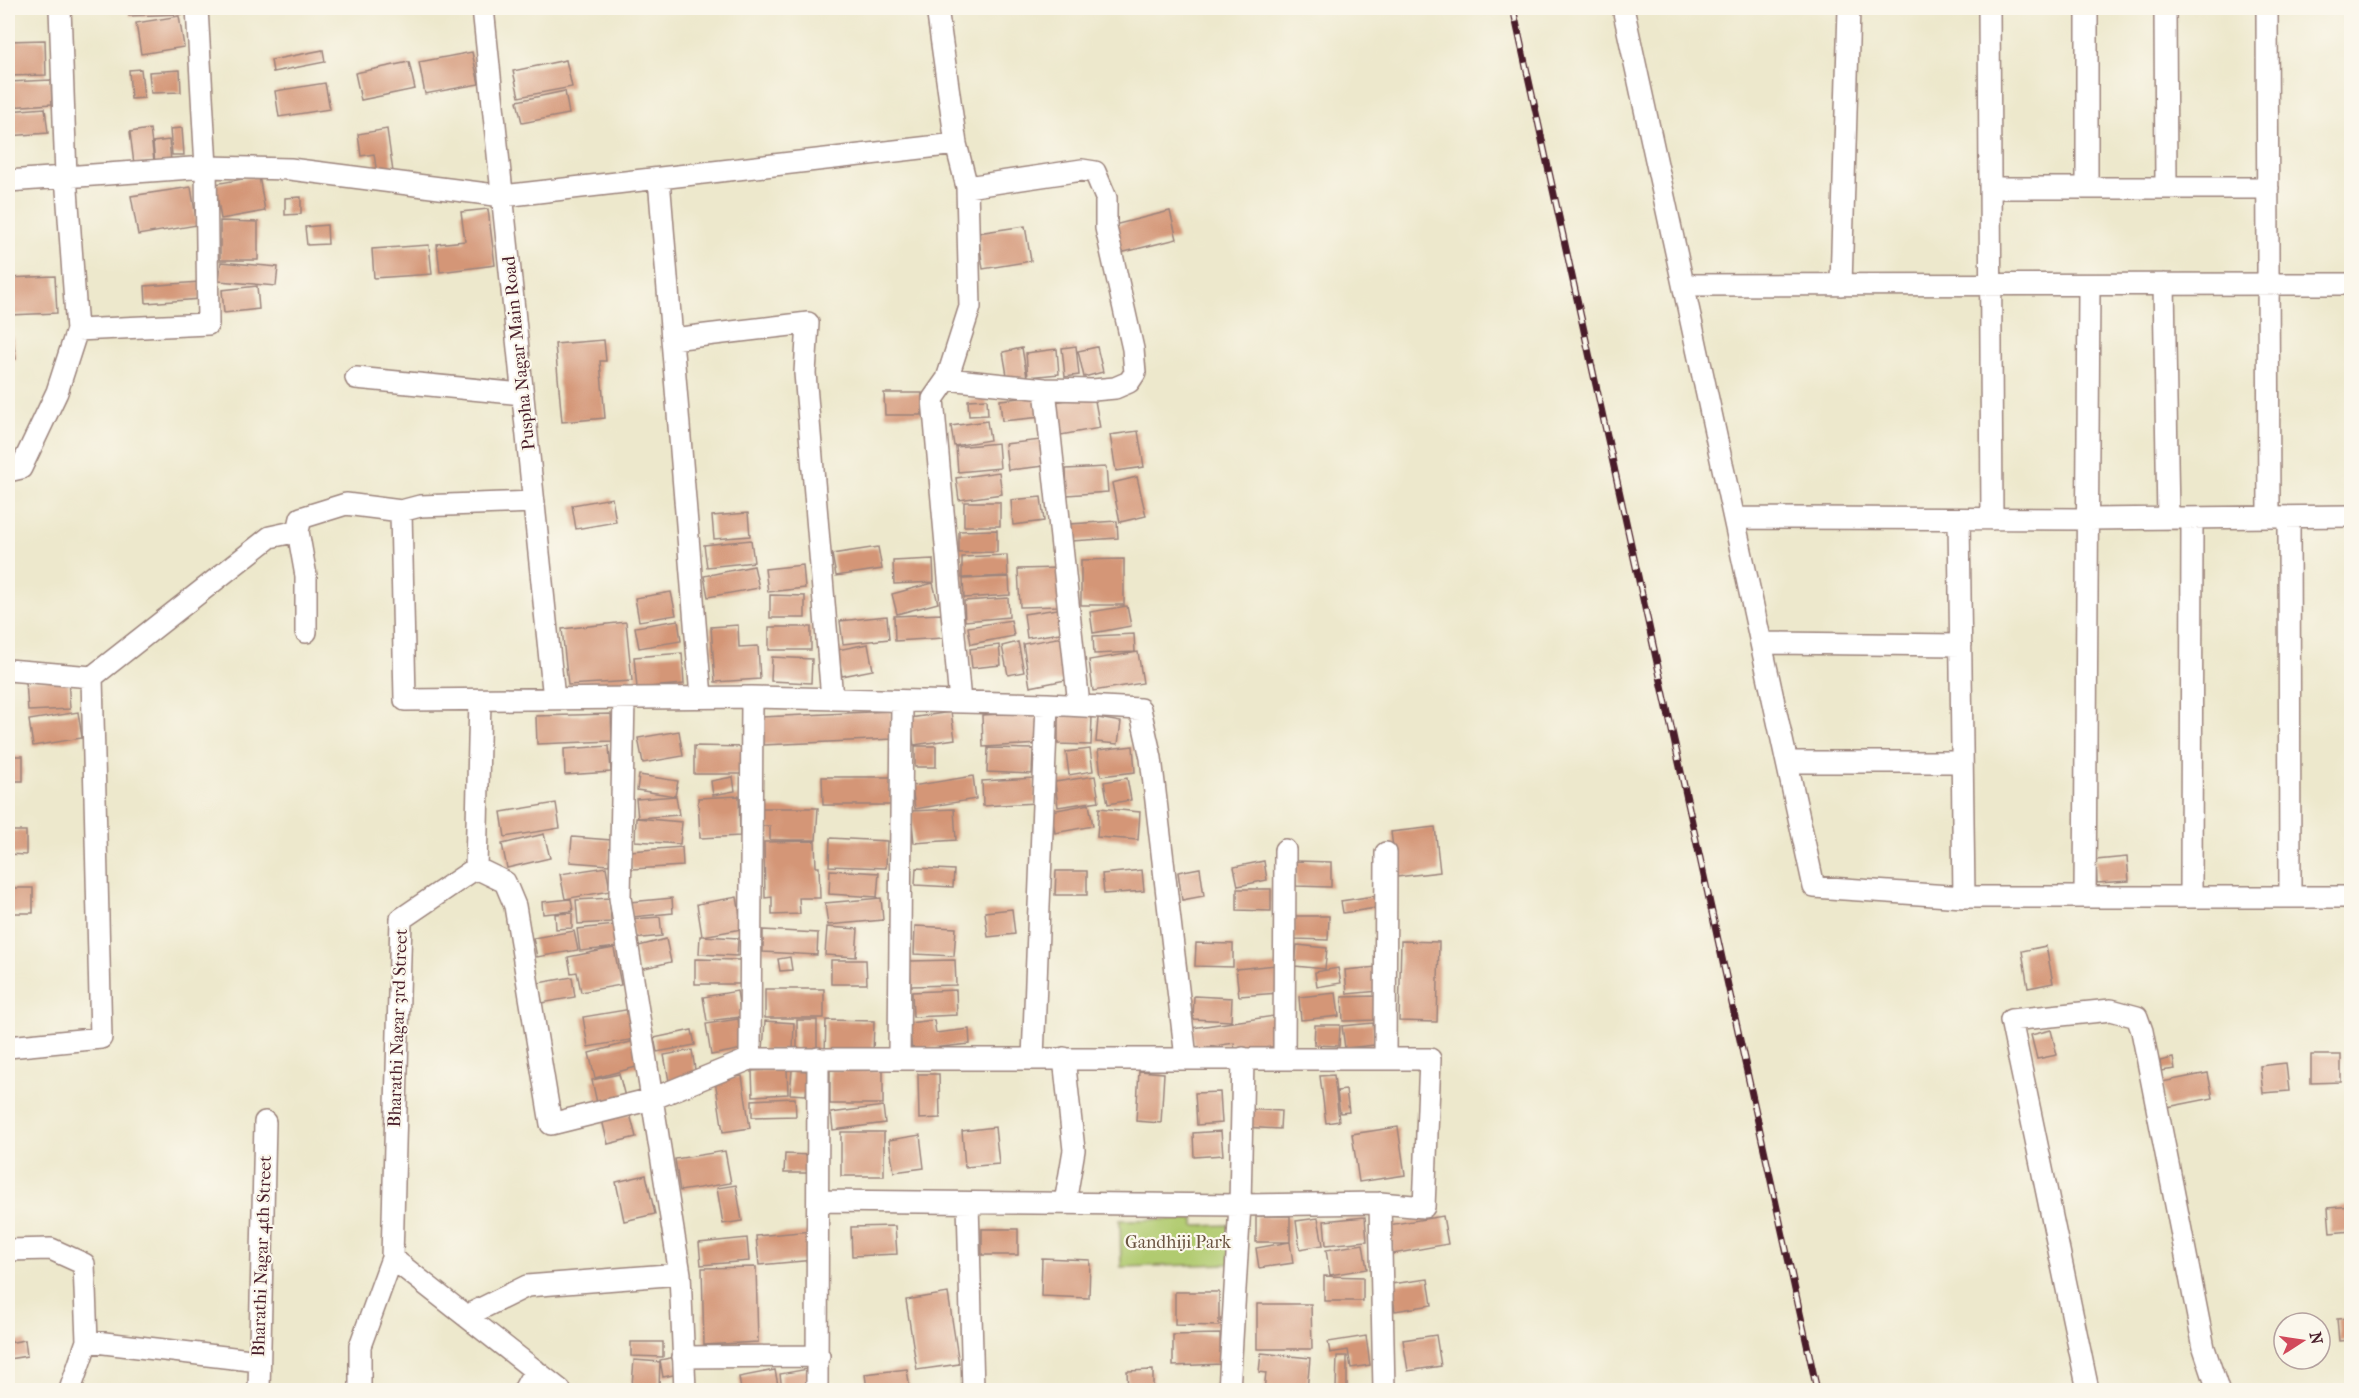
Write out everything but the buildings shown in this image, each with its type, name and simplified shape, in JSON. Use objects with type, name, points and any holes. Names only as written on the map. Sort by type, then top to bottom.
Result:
[{"type":"street","points":[[8,471],[21,468],[57,392],[77,330],[66,176],[60,8]]},
{"type":"street","points":[[77,330],[208,324],[206,167],[197,8]]},
{"type":"street","name":"Puspha Nagar Main Road","points":[[483,8],[554,699]]},
{"type":"street","points":[[936,8],[956,144],[967,187],[970,307],[947,378],[933,399],[960,702]]},
{"type":"street","points":[[1623,8],[1814,887],[1964,897],[2352,897]]},
{"type":"street","points":[[1842,285],[1849,8]]},
{"type":"street","points":[[1989,8],[1992,519]]},
{"type":"street","points":[[2087,8],[2087,188]]},
{"type":"street","points":[[2165,8],[2166,188]]},
{"type":"street","points":[[2267,8],[2268,284],[2279,517],[2290,897]]},
{"type":"street","points":[[8,181],[206,167],[290,169],[503,196],[956,144]]},
{"type":"street","points":[[947,378],[1045,389],[1114,388],[1129,382],[1135,373],[1133,349],[1106,228],[1106,198],[1095,172],[1082,170],[967,187]]},
{"type":"street","points":[[659,178],[701,698]]},
{"type":"street","points":[[1990,188],[2268,188]]},
{"type":"street","points":[[2164,284],[2168,518]]},
{"type":"street","points":[[1684,285],[2352,284]]},
{"type":"street","points":[[2085,897],[2090,285]]},
{"type":"street","points":[[672,339],[808,323],[805,373],[832,699]]},
{"type":"street","points":[[356,378],[518,396],[523,394]]},
{"type":"street","points":[[1045,389],[1079,705]]},
{"type":"street","points":[[306,632],[306,576],[298,531],[301,518],[346,504],[401,511],[420,506],[534,501]]},
{"type":"street","points":[[401,511],[405,700],[752,697],[1047,704],[1140,709],[1151,758],[1186,1058]]},
{"type":"street","points":[[1735,518],[2088,519],[2352,516]]},
{"type":"street","points":[[2191,897],[2192,518]]},
{"type":"street","points":[[1959,519],[1964,897]]},
{"type":"street","points":[[8,670],[92,677],[270,537],[298,531]]},
{"type":"street","points":[[1762,644],[1961,645]]},
{"type":"street","points":[[8,1047],[101,1038],[92,677]]},
{"type":"street","points":[[750,1059],[752,697]]},
{"type":"street","points":[[624,698],[620,898],[680,1274],[685,1390]]},
{"type":"street","points":[[480,700],[476,868],[505,882],[515,906],[551,1124],[652,1099],[750,1059],[1430,1059],[1424,1207],[1380,1203],[1240,1205],[818,1201]]},
{"type":"street","points":[[899,1058],[902,701]]},
{"type":"street","points":[[1033,1058],[1047,704]]},
{"type":"street","points":[[1787,762],[1962,762]]},
{"type":"street","points":[[1284,1059],[1285,850]]},
{"type":"street","points":[[1385,1059],[1386,853]]},
{"type":"street","name":"Bharathi Nagar 3rd Street","points":[[360,1390],[360,1346],[392,1258],[401,919],[476,868]]},
{"type":"street","points":[[2088,1390],[2011,1020],[2111,1011],[2137,1017],[2142,1031],[2204,1348],[2217,1390]]},
{"type":"street","points":[[818,1058],[818,1390]]},
{"type":"street","points":[[1064,1058],[1074,1150],[1065,1203]]},
{"type":"street","points":[[1228,1390],[1240,1205],[1243,1059]]},
{"type":"street","name":"Bharathi Nagar 4th Street","points":[[259,1390],[265,1122]]},
{"type":"street","points":[[968,1203],[973,1390]]},
{"type":"street","points":[[1380,1203],[1384,1390]]},
{"type":"street","points":[[8,1250],[51,1249],[84,1264],[87,1341],[70,1390]]},
{"type":"street","points":[[392,1258],[560,1390]]},
{"type":"street","points":[[466,1316],[527,1286],[680,1274]]},
{"type":"street","points":[[87,1341],[259,1361]]},
{"type":"street","points":[[683,1358],[819,1356]]},
{"type":"street","points":[[524,1390],[535,1370]]},
{"type":"green space","name":"Gandhiji Park","points":[[1194,1219],[1194,1226],[1229,1225],[1230,1264],[1121,1267],[1120,1220]]},
{"type":"railway","points":[[1513,8],[1817,1390]]}]
